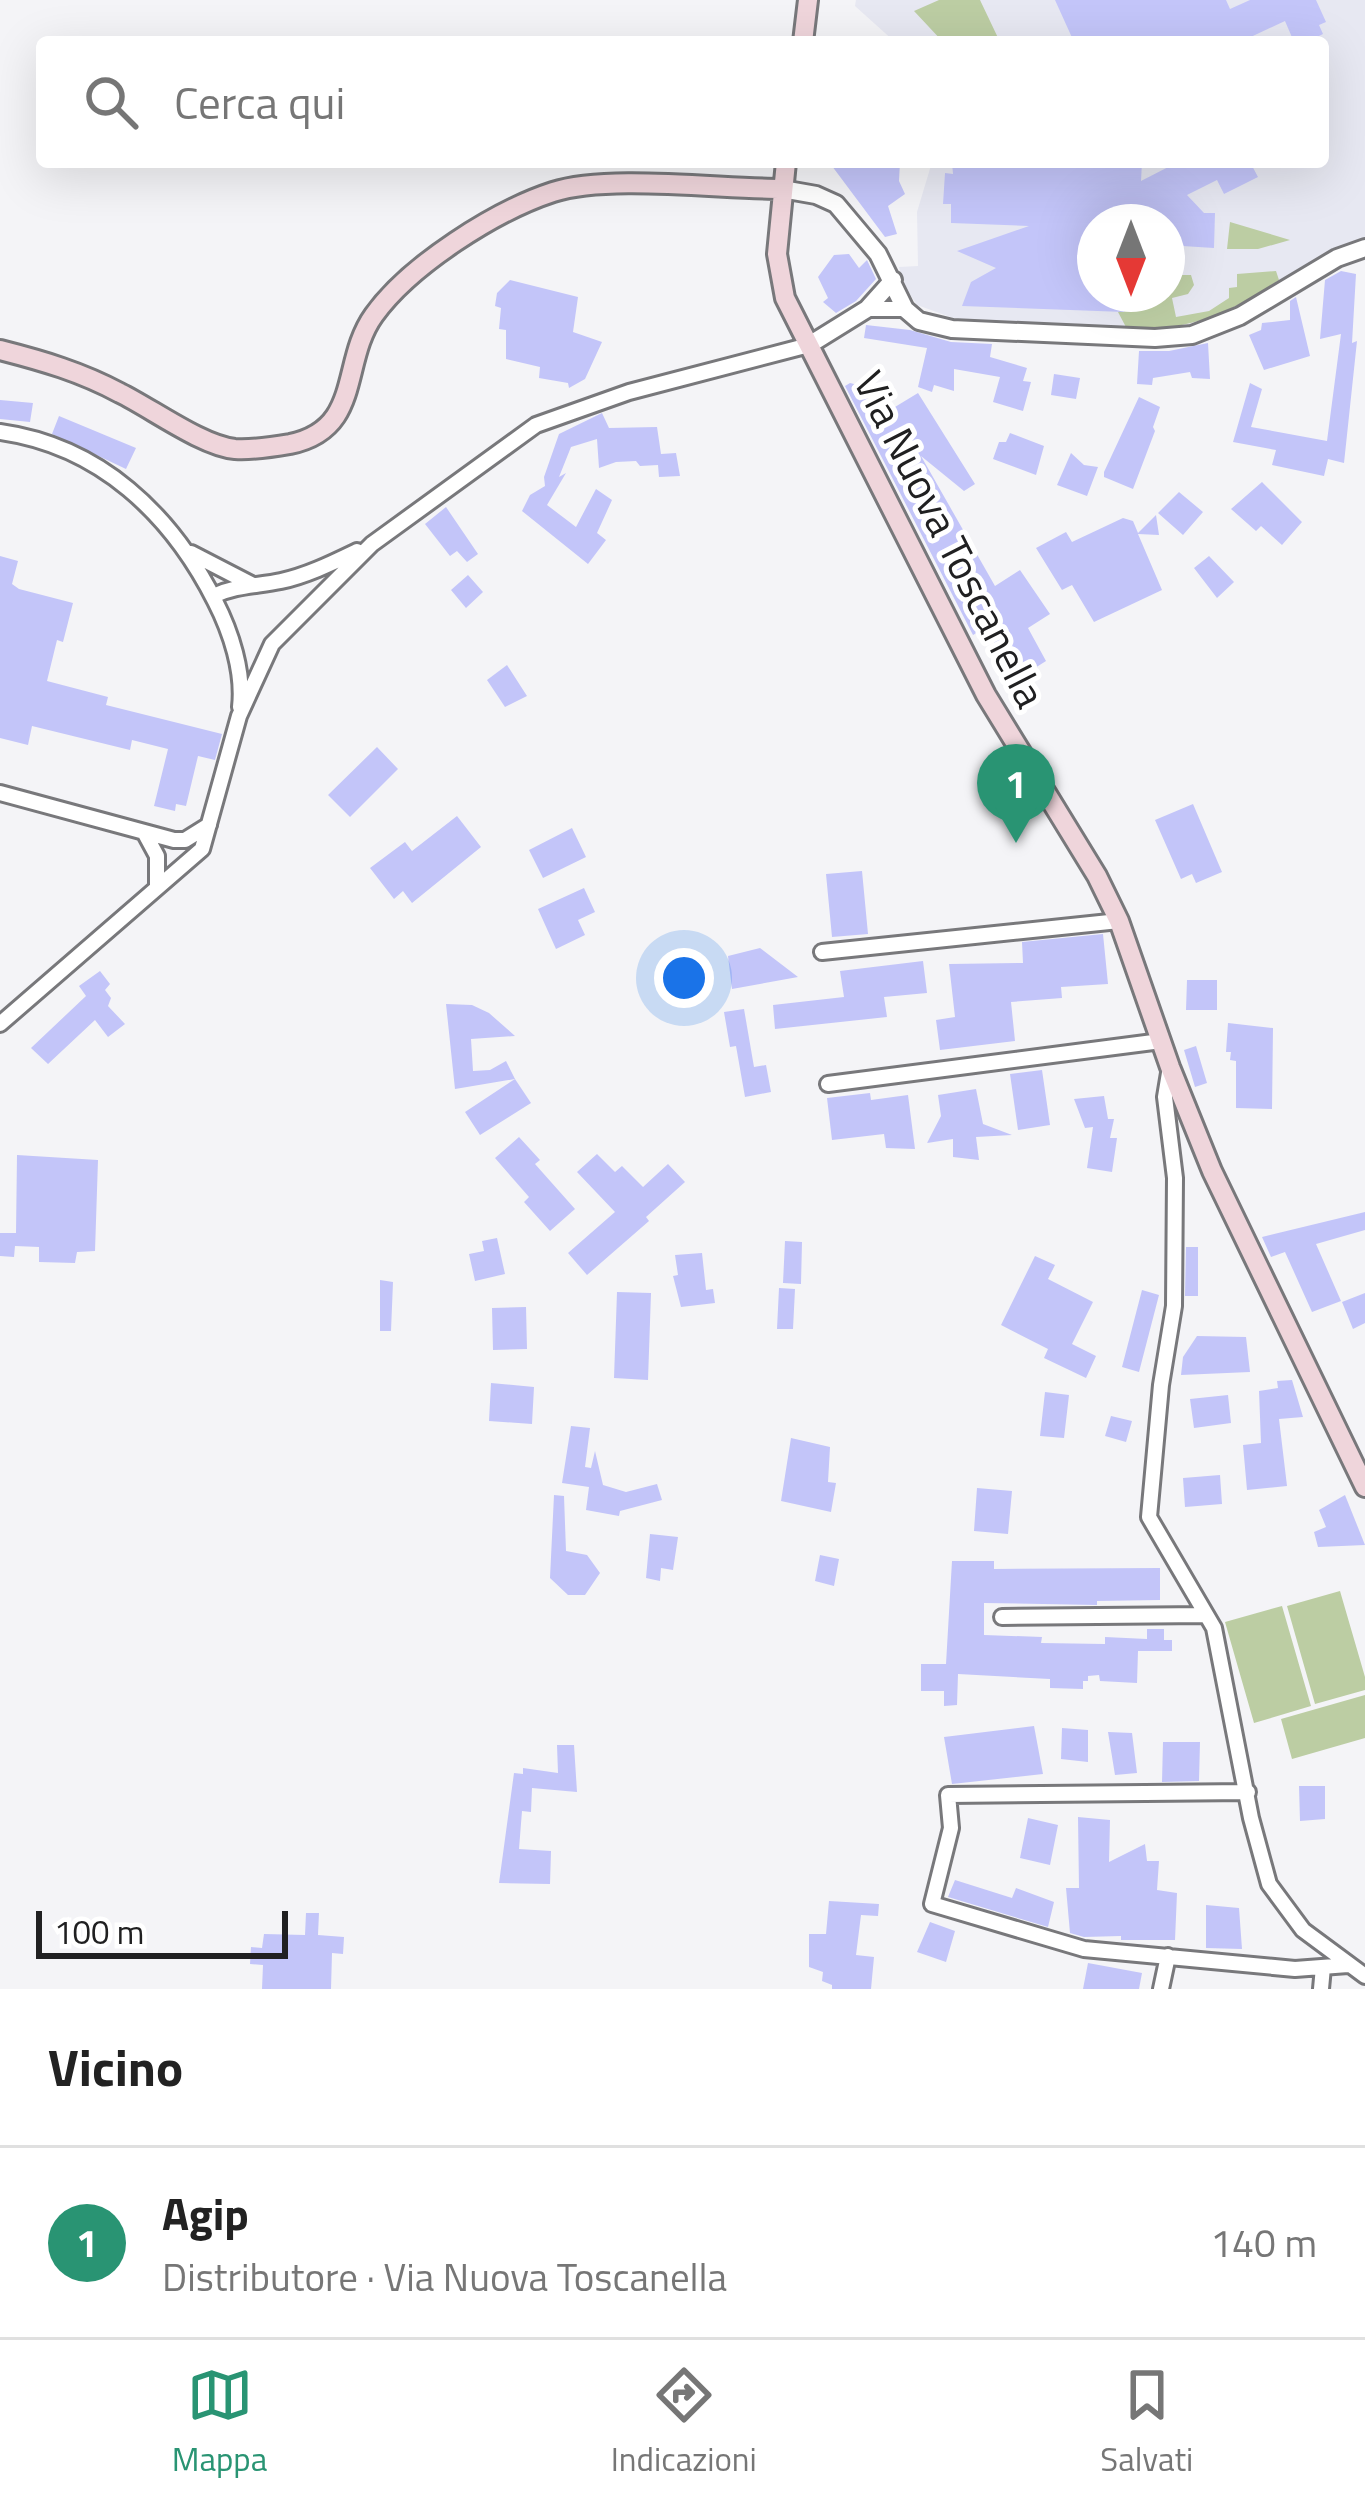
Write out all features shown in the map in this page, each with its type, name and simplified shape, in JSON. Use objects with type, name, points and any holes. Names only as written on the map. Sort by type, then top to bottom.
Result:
[{"type":"main road","points":[[804,36],[808,0]]},
{"type":"main road","name":"Via Nuova Toscanella","points":[[785,168],[779,277],[785,298],[986,695],[1097,876],[1119,921],[1212,1171],[1365,1486]]},
{"type":"main road","points":[[0,350],[64,366],[230,449],[306,441],[340,415],[370,320],[388,298],[408,278],[516,207],[557,190],[600,184],[782,189]]},
{"type":"street","points":[[782,189],[836,204],[878,254],[905,309],[919,321],[952,329],[1155,338],[1192,334],[1240,316],[1323,266],[1365,248]]},
{"type":"street","points":[[239,716],[272,644],[320,592],[372,544],[536,425],[628,392],[808,345],[867,309],[893,280]]},
{"type":"street","points":[[867,309],[905,309]]},
{"type":"street","points":[[0,432],[45,442],[122,481],[147,502],[187,550],[213,596],[233,644],[242,696],[202,849],[0,1024]]},
{"type":"street","points":[[213,596],[231,587],[310,573],[372,544]]},
{"type":"street","points":[[187,550],[252,584]]},
{"type":"street","points":[[310,573],[319,582],[320,592]]},
{"type":"street","points":[[233,644],[251,652],[272,644]]},
{"type":"street","points":[[0,793],[185,840],[209,825]]},
{"type":"street","points":[[144,832],[157,856],[157,887]]},
{"type":"street","points":[[822,952],[1119,921]]},
{"type":"street","points":[[828,1084],[1161,1041]]},
{"type":"street","points":[[1170,1067],[1165,1097],[1175,1178],[1174,1306],[1161,1385],[1149,1517],[1214,1628],[1269,1884],[1303,1930],[1365,1976]]},
{"type":"street","points":[[1002,1617],[1206,1616]]},
{"type":"street","points":[[1248,1792],[948,1795],[952,1828],[932,1904],[1084,1949],[1295,1969],[1348,1965]]},
{"type":"street","points":[[1162,1989],[1168,1956]]},
{"type":"street","points":[[1321,1989],[1323,1966]]},
{"type":"shaded area","points":[[856,0],[1365,0],[1365,242],[1282,280],[1239,309],[1199,323],[1127,329],[967,323],[917,305],[903,284],[899,267],[918,266],[917,212],[930,168],[1329,168],[1329,36],[888,36],[855,6]]},
{"type":"green space","points":[[939,0],[980,0],[997,36],[937,36],[914,11]]},
{"type":"green space","points":[[1230,222],[1290,240],[1258,249],[1227,249]]},
{"type":"green space","points":[[1276,271],[1279,280],[1226,311],[1189,324],[1127,329],[1118,312],[1175,312],[1176,317],[1209,311],[1229,298],[1229,288],[1237,287],[1237,274]]},
{"type":"green space","points":[[1185,275],[1191,275],[1194,285],[1188,294]]},
{"type":"green space","points":[[1340,1591],[1365,1690],[1315,1704],[1287,1606]]},
{"type":"green space","points":[[1282,1606],[1311,1706],[1254,1723],[1225,1622]]},
{"type":"green space","points":[[1365,1695],[1365,1738],[1292,1759],[1281,1719]]},
{"type":"building","points":[[1055,0],[1226,0],[1230,9],[1250,0],[1316,0],[1326,22],[1319,25],[1323,34],[1319,36],[1291,36],[1285,21],[1253,36],[1071,36]]},
{"type":"building","points":[[833,168],[900,168],[905,194],[888,206],[897,234],[885,237]]},
{"type":"building","points":[[952,168],[1142,168],[1141,181],[1166,168],[1253,168],[1258,177],[1224,194],[1217,180],[1187,195],[1204,213],[1215,213],[1214,248],[1185,246],[1185,204],[1077,204],[1077,310],[962,306],[971,282],[996,268],[957,251],[1029,226],[951,223],[951,204],[943,204],[945,173],[953,174]]},
{"type":"building","points":[[849,254],[859,268],[867,260],[876,279],[856,301],[836,313],[823,302],[828,298],[818,277],[834,255]]},
{"type":"building","points":[[1341,271],[1356,274],[1352,343],[1357,341],[1344,463],[1328,459],[1324,476],[1272,465],[1276,450],[1233,442],[1250,383],[1262,389],[1251,427],[1327,441],[1341,334],[1320,339],[1325,280]]},
{"type":"building","points":[[510,280],[578,297],[573,332],[602,342],[585,379],[569,388],[568,383],[539,378],[540,367],[506,359],[506,330],[499,329],[501,308],[495,306],[497,293]]},
{"type":"building","points":[[1296,297],[1310,356],[1264,370],[1249,335],[1261,330],[1262,323],[1290,320],[1290,301]]},
{"type":"building","points":[[866,325],[910,330],[951,342],[992,344],[990,357],[1027,368],[1023,381],[1031,382],[1023,411],[993,402],[1000,377],[954,369],[954,391],[934,385],[932,392],[918,387],[927,348],[864,338]]},
{"type":"building","points":[[1208,343],[1210,379],[1192,378],[1190,372],[1153,378],[1152,385],[1137,384],[1139,351]]},
{"type":"building","points":[[1054,374],[1080,378],[1076,399],[1051,395]]},
{"type":"building","points":[[845,386],[878,390],[890,410],[918,393],[975,484],[964,491],[921,456],[995,586],[1020,570],[1050,614],[1028,628],[1046,661],[1027,673],[1024,668],[1013,672],[985,628],[973,635]]},
{"type":"building","points":[[1139,397],[1160,407],[1133,489],[1104,477],[1104,472]]},
{"type":"building","points":[[0,400],[33,403],[30,422],[0,419]]},
{"type":"building","points":[[602,413],[609,428],[657,427],[661,454],[676,453],[680,476],[659,477],[658,465],[640,466],[636,461],[599,468],[597,439],[571,447],[559,477],[566,473],[547,505],[576,527],[596,489],[612,500],[597,533],[606,540],[588,564],[522,511],[530,495],[545,486],[559,434]]},
{"type":"building","points":[[59,416],[136,448],[126,469],[52,434]]},
{"type":"building","points":[[1010,433],[1044,446],[1036,475],[993,459],[999,442],[1006,442]]},
{"type":"building","points":[[1071,453],[1084,465],[1098,467],[1087,496],[1057,485]]},
{"type":"building","points":[[1262,482],[1302,522],[1282,545],[1231,509]]},
{"type":"building","points":[[1179,492],[1203,512],[1183,535],[1158,513]]},
{"type":"building","points":[[446,507],[478,554],[467,562],[457,551],[450,556],[425,524]]},
{"type":"building","points":[[1156,515],[1159,535],[1138,534],[1162,590],[1094,622],[1072,585],[1062,590],[1036,548],[1066,532],[1072,542],[1123,518],[1133,521],[1138,533]]},
{"type":"building","points":[[0,556],[18,561],[12,584],[19,589],[73,603],[47,681],[108,697],[106,705],[222,734],[215,760],[198,756],[186,806],[176,804],[175,811],[154,806],[168,749],[132,740],[130,750],[32,726],[28,745],[0,738]]},
{"type":"building","points":[[1209,556],[1234,582],[1217,598],[1194,568]]},
{"type":"building","points":[[468,575],[483,592],[466,608],[451,590]]},
{"type":"building","points":[[507,665],[527,696],[505,707],[487,680]]},
{"type":"building","points":[[377,747],[398,769],[350,817],[328,795]]},
{"type":"building","points":[[1193,804],[1222,872],[1196,883],[1192,874],[1181,879],[1155,820]]},
{"type":"building","points":[[457,816],[481,847],[412,903],[403,891],[394,899],[370,868],[405,842],[412,851]]},
{"type":"building","points":[[572,828],[586,857],[543,878],[529,850]]},
{"type":"building","points":[[862,871],[868,934],[832,937],[826,874]]},
{"type":"building","points":[[584,888],[595,912],[578,920],[585,935],[556,949],[538,909]]},
{"type":"building","points":[[1103,934],[1108,984],[1061,987],[1062,998],[1011,1002],[1015,1041],[940,1050],[936,1020],[955,1017],[949,964],[1023,963],[1022,942]]},
{"type":"building","points":[[760,948],[798,977],[732,989],[728,956]]},
{"type":"building","points":[[923,961],[927,993],[884,997],[887,1017],[775,1029],[773,1005],[844,997],[840,971]]},
{"type":"building","points":[[100,971],[110,984],[105,990],[111,998],[108,1006],[125,1024],[108,1037],[95,1020],[48,1064],[31,1048],[86,996],[79,986]]},
{"type":"building","points":[[1187,980],[1217,980],[1217,1010],[1186,1010]]},
{"type":"building","points":[[446,1004],[472,1005],[515,1036],[471,1039],[473,1071],[490,1070],[506,1061],[515,1079],[455,1089]]},
{"type":"building","points":[[744,1009],[754,1067],[766,1065],[771,1092],[745,1097],[724,1012]]},
{"type":"building","points":[[1228,1023],[1273,1028],[1272,1109],[1236,1108],[1236,1061],[1226,1052]]},
{"type":"building","points":[[1196,1046],[1207,1083],[1195,1087],[1184,1050]]},
{"type":"building","points":[[1042,1070],[1050,1125],[1018,1130],[1010,1074]]},
{"type":"building","points":[[515,1079],[531,1103],[480,1135],[465,1112]]},
{"type":"building","points":[[976,1089],[983,1124],[1012,1135],[976,1137],[979,1160],[953,1157],[953,1139],[927,1143],[941,1116],[938,1095]]},
{"type":"building","points":[[870,1093],[871,1100],[908,1095],[915,1149],[886,1148],[884,1134],[832,1140],[827,1098]]},
{"type":"building","points":[[1104,1096],[1108,1119],[1114,1119],[1110,1138],[1117,1138],[1112,1172],[1087,1168],[1093,1127],[1085,1128],[1074,1099]]},
{"type":"building","points":[[519,1137],[540,1160],[535,1164],[575,1209],[550,1231],[524,1202],[529,1197],[495,1158]]},
{"type":"building","points":[[597,1154],[615,1172],[622,1166],[643,1187],[668,1164],[685,1182],[587,1275],[568,1253],[615,1212],[577,1172]]},
{"type":"building","points":[[17,1155],[98,1160],[95,1251],[77,1252],[75,1263],[39,1262],[39,1247],[15,1246],[14,1257],[0,1256],[0,1233],[16,1233]]},
{"type":"building","points":[[1365,1212],[1365,1230],[1316,1244],[1341,1301],[1312,1312],[1285,1252],[1271,1257],[1262,1237]]},
{"type":"building","points":[[497,1238],[505,1274],[475,1281],[469,1254],[484,1251],[482,1241]]},
{"type":"building","points":[[785,1241],[802,1242],[801,1284],[783,1283]]},
{"type":"building","points":[[1186,1247],[1198,1247],[1198,1296],[1185,1296]]},
{"type":"building","points":[[702,1253],[706,1290],[713,1289],[715,1303],[681,1307],[673,1276],[678,1275],[675,1255]]},
{"type":"building","points":[[1035,1256],[1055,1265],[1048,1279],[1093,1302],[1072,1344],[1096,1356],[1086,1378],[1044,1358],[1048,1349],[1001,1325]]},
{"type":"building","points":[[380,1280],[393,1282],[391,1331],[380,1331]]},
{"type":"building","points":[[779,1288],[795,1289],[793,1329],[777,1329]]},
{"type":"building","points":[[1142,1290],[1159,1295],[1139,1372],[1122,1367]]},
{"type":"building","points":[[617,1292],[651,1293],[648,1380],[614,1378]]},
{"type":"building","points":[[1365,1293],[1365,1323],[1353,1329],[1342,1302]]},
{"type":"building","points":[[526,1307],[527,1349],[493,1350],[492,1308]]},
{"type":"building","points":[[1197,1336],[1246,1337],[1250,1372],[1181,1375],[1183,1357]]},
{"type":"building","points":[[1292,1380],[1303,1417],[1279,1419],[1287,1486],[1247,1490],[1243,1445],[1261,1443],[1259,1391],[1278,1388],[1277,1381]]},
{"type":"building","points":[[491,1383],[534,1387],[532,1424],[489,1421]]},
{"type":"building","points":[[1045,1392],[1069,1395],[1064,1438],[1040,1436]]},
{"type":"building","points":[[1228,1395],[1231,1423],[1194,1428],[1190,1399]]},
{"type":"building","points":[[1111,1416],[1132,1421],[1126,1442],[1105,1436]]},
{"type":"building","points":[[571,1426],[590,1428],[585,1467],[591,1468],[595,1451],[603,1485],[626,1492],[657,1484],[662,1500],[620,1511],[619,1516],[586,1510],[589,1487],[562,1483]]},
{"type":"building","points":[[791,1438],[830,1447],[828,1482],[836,1483],[831,1512],[781,1501]]},
{"type":"building","points":[[1220,1475],[1222,1504],[1185,1507],[1183,1478]]},
{"type":"building","points":[[977,1488],[1012,1491],[1008,1534],[974,1531]]},
{"type":"building","points":[[554,1495],[564,1496],[566,1551],[587,1555],[600,1573],[585,1595],[568,1595],[550,1578]]},
{"type":"building","points":[[1345,1495],[1365,1545],[1318,1547],[1314,1532],[1326,1527],[1319,1510]]},
{"type":"building","points":[[650,1534],[678,1537],[673,1570],[661,1568],[660,1581],[646,1578]]},
{"type":"building","points":[[820,1555],[839,1559],[834,1586],[815,1581]]},
{"type":"building","points":[[952,1561],[994,1561],[994,1569],[1160,1568],[1160,1600],[1097,1601],[1097,1605],[984,1603],[984,1635],[1042,1637],[1041,1643],[1105,1644],[1105,1637],[1147,1639],[1147,1629],[1164,1629],[1164,1640],[1172,1640],[1172,1651],[1138,1651],[1137,1683],[1088,1676],[1083,1689],[1050,1688],[1050,1679],[958,1674],[957,1705],[944,1706],[944,1691],[921,1691],[921,1664],[946,1664]]},
{"type":"building","points":[[1034,1726],[1043,1774],[952,1784],[944,1737]]},
{"type":"building","points":[[1062,1728],[1088,1730],[1088,1762],[1061,1759]]},
{"type":"building","points":[[1108,1732],[1132,1733],[1137,1773],[1115,1775]]},
{"type":"building","points":[[1163,1742],[1200,1742],[1199,1781],[1162,1782]]},
{"type":"building","points":[[557,1745],[574,1745],[577,1792],[532,1788],[531,1812],[522,1811],[519,1849],[551,1851],[550,1884],[499,1883],[514,1773],[523,1774],[523,1768],[558,1773]]},
{"type":"building","points":[[1299,1786],[1325,1786],[1325,1819],[1300,1821]]},
{"type":"building","points":[[1078,1817],[1110,1820],[1109,1862],[1145,1844],[1147,1861],[1159,1861],[1157,1890],[1177,1893],[1175,1940],[1070,1933],[1066,1888],[1079,1888]]},
{"type":"building","points":[[1028,1818],[1058,1825],[1050,1865],[1020,1858]]},
{"type":"building","points":[[955,1880],[1012,1898],[1016,1888],[1054,1902],[1048,1927],[948,1897]]},
{"type":"building","points":[[829,1901],[879,1904],[878,1916],[861,1915],[856,1955],[874,1957],[871,1989],[832,1989],[822,1981],[823,1972],[809,1967],[809,1934],[826,1934]]},
{"type":"building","points":[[1206,1905],[1239,1908],[1242,1949],[1206,1948]]},
{"type":"building","points":[[306,1913],[319,1913],[318,1935],[344,1937],[343,1954],[332,1953],[331,1989],[262,1989],[263,1965],[250,1964],[251,1947],[262,1948],[264,1934],[305,1935]]},
{"type":"building","points":[[930,1922],[955,1931],[946,1962],[917,1952]]},
{"type":"building","points":[[1088,1963],[1142,1973],[1139,1989],[1083,1989]]},
{"type":"place","name":"Agip","points":[[1016,843]]}]
